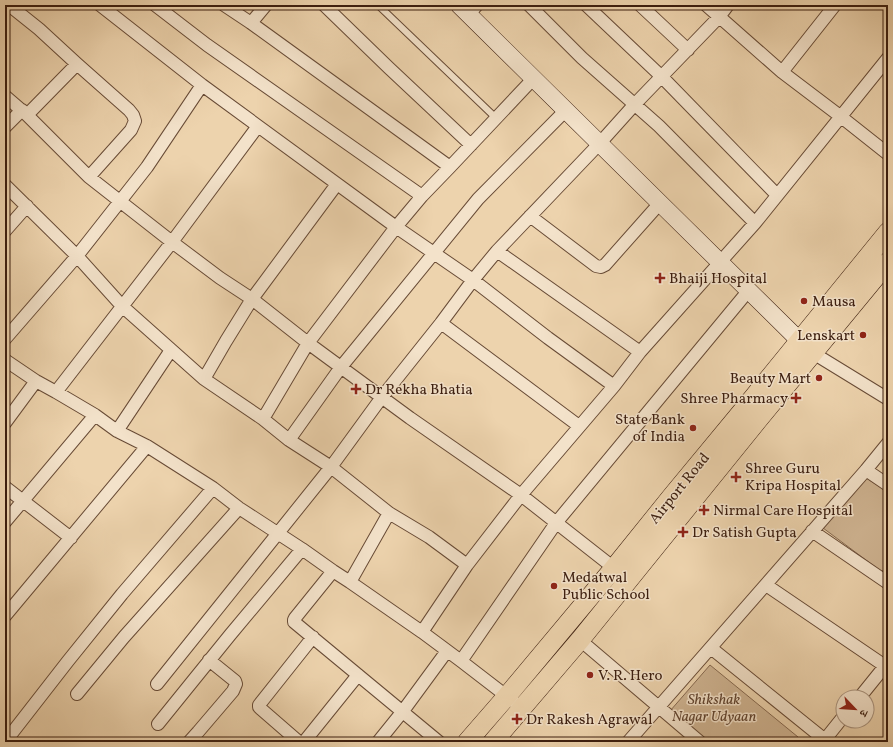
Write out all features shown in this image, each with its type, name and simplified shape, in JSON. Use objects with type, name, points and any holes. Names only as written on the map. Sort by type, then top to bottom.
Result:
[{"type":"main road","name":"Airport Road","points":[[493,742],[580,640],[806,347],[888,232]]},
{"type":"main road","name":"Airport Road","points":[[467,742],[614,568],[672,496],[806,347],[888,262]]},
{"type":"street","points":[[9,5],[130,110],[133,115],[135,121],[131,130],[89,177]]},
{"type":"street","points":[[100,5],[202,85],[396,227],[473,280],[548,338],[614,386]]},
{"type":"street","points":[[155,5],[208,46],[422,196]]},
{"type":"street","points":[[224,5],[450,167]]},
{"type":"street","points":[[251,23],[266,5]]},
{"type":"street","points":[[324,5],[388,68],[471,145]]},
{"type":"street","points":[[529,5],[582,58],[659,126],[755,223]]},
{"type":"street","points":[[586,5],[662,77],[777,195]]},
{"type":"street","points":[[640,5],[688,50]]},
{"type":"street","points":[[706,5],[782,72],[888,154]]},
{"type":"street","points":[[157,684],[331,467],[382,397],[497,251],[719,17],[728,5]]},
{"type":"street","points":[[782,72],[835,5]]},
{"type":"street","points":[[468,8],[533,80],[600,143],[806,347],[888,398]]},
{"type":"street","points":[[422,632],[467,566],[521,495],[614,386],[640,352],[755,223],[888,58]]},
{"type":"street","points":[[5,127],[25,112],[76,64]]},
{"type":"street","points":[[263,419],[308,343],[396,227],[422,196],[533,80]]},
{"type":"street","points":[[5,338],[77,256],[147,167],[202,85]]},
{"type":"street","points":[[5,96],[25,112],[89,177],[172,242],[220,278],[252,299],[308,343],[422,427],[521,495],[614,568]]},
{"type":"street","points":[[290,440],[341,367],[478,199],[565,111]]},
{"type":"street","points":[[56,392],[172,242],[258,126]]},
{"type":"street","points":[[204,379],[226,340],[252,299],[337,184]]},
{"type":"street","points":[[5,185],[77,256],[122,306],[204,379],[331,467],[389,513],[429,537],[467,566]]},
{"type":"street","points":[[530,216],[596,266],[601,267],[605,265],[660,203]]},
{"type":"street","points":[[5,231],[27,206]]},
{"type":"street","points":[[497,251],[640,352]]},
{"type":"street","points":[[461,661],[556,523],[749,290]]},
{"type":"street","points":[[441,323],[579,426]]},
{"type":"street","points":[[117,431],[171,350]]},
{"type":"street","points":[[5,360],[36,381],[95,415],[117,431],[147,446],[213,488],[239,508],[302,549],[422,632],[522,708]]},
{"type":"street","points":[[5,423],[36,381]]},
{"type":"street","points":[[5,522],[95,415]]},
{"type":"street","points":[[628,742],[888,443]]},
{"type":"street","points":[[5,616],[147,446]]},
{"type":"street","points":[[866,470],[888,485]]},
{"type":"street","points":[[5,487],[71,538]]},
{"type":"street","points":[[5,742],[122,594],[213,488]]},
{"type":"street","points":[[77,694],[124,636],[239,508]]},
{"type":"street","points":[[350,582],[389,513]]},
{"type":"street","points":[[812,531],[886,579]]},
{"type":"street","points":[[158,724],[209,660],[302,549]]},
{"type":"street","points":[[333,571],[294,620],[294,622],[439,742]]},
{"type":"street","points":[[766,585],[887,667],[867,689]]},
{"type":"street","points":[[299,742],[261,709],[259,705],[313,637]]},
{"type":"street","points":[[580,640],[700,742]]},
{"type":"street","points":[[711,648],[824,741],[835,727]]},
{"type":"street","points":[[378,742],[447,651]]},
{"type":"street","points":[[189,742],[233,691],[236,684],[235,681],[209,660]]},
{"type":"street","points":[[304,742],[358,675]]},
{"type":"lane","points":[[378,5],[497,118]]},
{"type":"green space","points":[[860,474],[888,492],[888,562],[882,572],[819,525]]},
{"type":"green space","name":"Shikshak Nagar Udyaan","points":[[710,665],[798,737],[795,742],[709,742],[670,711]]},
{"type":"place","name":"Bhaiji Hospital","points":[[660,278]]},
{"type":"place","name":"Mausa","points":[[804,301]]},
{"type":"place","name":"Lenskart","points":[[863,335]]},
{"type":"place","name":"Beauty Mart","points":[[819,378]]},
{"type":"place","name":"Dr Rekha Bhatia","points":[[356,389]]},
{"type":"place","name":"Shree Pharmacy","points":[[796,398]]},
{"type":"place","name":"State Bank of India","points":[[693,428]]},
{"type":"place","name":"Shree Guru Kripa Hospital","points":[[736,477]]},
{"type":"place","name":"Nirmal Care Hospital","points":[[704,510]]},
{"type":"place","name":"Dr Satish Gupta","points":[[683,532]]},
{"type":"place","name":"Medatwal Public School","points":[[554,586]]},
{"type":"place","name":"V. R. Hero","points":[[590,675]]},
{"type":"place","name":"Dr Rakesh Agrawal","points":[[517,719]]}]
